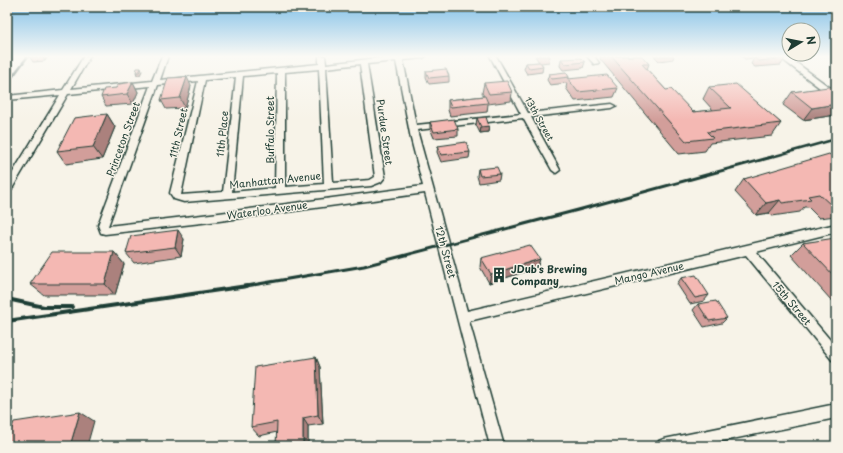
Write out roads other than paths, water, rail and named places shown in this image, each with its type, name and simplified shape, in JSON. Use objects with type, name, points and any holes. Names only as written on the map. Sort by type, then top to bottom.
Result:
[{"type":"main road","points":[[811,77],[836,96]]},
{"type":"street","points":[[7,190],[75,77]]},
{"type":"street","name":"Princeton Street","points":[[105,230],[103,225],[157,77]]},
{"type":"street","points":[[7,98],[210,77]]},
{"type":"street","name":"11th Place","points":[[227,196],[240,77]]},
{"type":"street","name":"Buffalo Street","points":[[280,191],[281,77]]},
{"type":"street","points":[[323,77],[329,186]]},
{"type":"street","name":"Purdue Street","points":[[365,77],[380,177],[378,180]]},
{"type":"street","name":"12th Street","points":[[403,77],[428,189],[445,246],[497,446]]},
{"type":"street","name":"13th Street","points":[[505,77],[556,170]]},
{"type":"street","name":"11th Street","points":[[175,193],[202,78]]},
{"type":"street","points":[[414,128],[612,106]]},
{"type":"street","name":"Manhattan Avenue","points":[[175,193],[177,197],[184,199],[371,183],[378,180]]},
{"type":"street","name":"Waterloo Avenue","points":[[105,230],[219,217],[428,189]]},
{"type":"street","name":"Mango Avenue","points":[[463,317],[836,228]]},
{"type":"street","name":"15th Street","points":[[748,250],[836,356]]},
{"type":"street","points":[[664,446],[836,411]]},
{"type":"railway","points":[[7,84],[12,77]]},
{"type":"railway","points":[[768,158],[836,139]]},
{"type":"railway","points":[[246,286],[364,266],[772,157]]},
{"type":"railway","points":[[7,321],[246,286]]},
{"type":"railway","points":[[241,287],[246,286]]},
{"type":"railway","points":[[7,299],[44,307],[72,307]]},
{"type":"place","name":"JDub's Brewing Company","points":[[499,275]]}]
